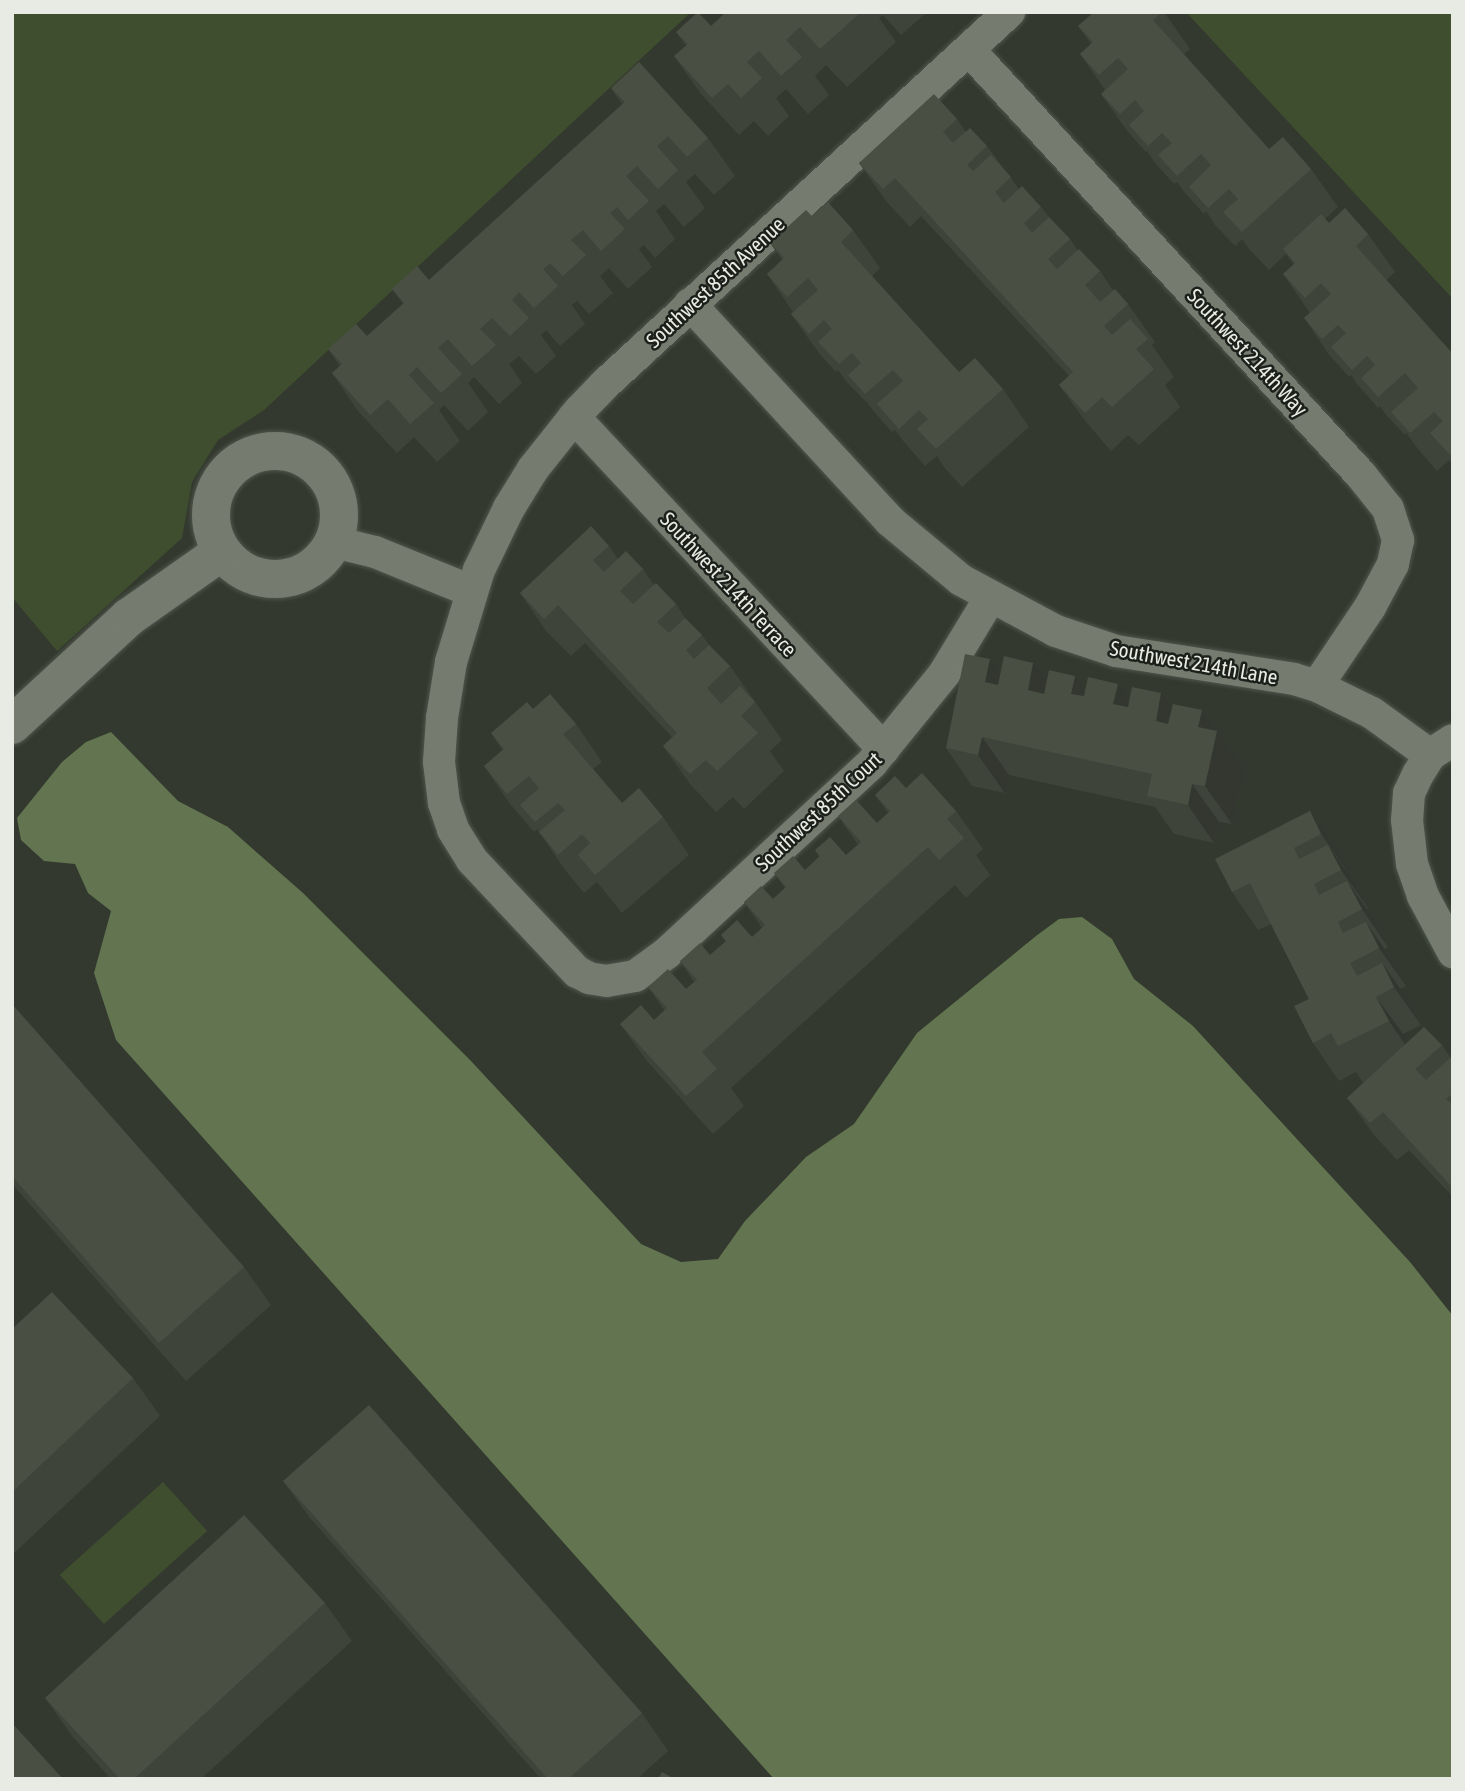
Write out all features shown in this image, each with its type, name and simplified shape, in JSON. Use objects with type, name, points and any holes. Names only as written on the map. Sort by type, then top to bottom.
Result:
[{"type":"street","name":"Southwest 85th Avenue","points":[[607,981],[583,975],[557,952],[472,860],[449,817],[440,782],[439,740],[451,662],[471,591],[491,544],[520,489],[574,418],[690,304],[1009,12]]},
{"type":"street","name":"Southwest 214th Way","points":[[969,50],[1361,475],[1388,509],[1398,540],[1393,564],[1376,597],[1317,686]]},
{"type":"street","name":"Southwest 214th Lane","points":[[690,304],[890,521],[934,560],[990,598],[1056,631],[1116,650],[1294,679],[1317,686],[1441,747],[1409,793],[1409,842],[1423,896],[1453,952]]},
{"type":"street","name":"Southwest 214th Terrace","points":[[574,418],[884,750]]},
{"type":"street","points":[[269,450],[306,458],[321,470],[332,486],[338,505],[339,523],[334,542],[312,568],[281,580],[247,574],[221,552],[213,535],[210,516],[213,497],[221,479],[234,465],[250,455],[269,450]]},
{"type":"street","points":[[334,542],[375,552],[471,591]]},
{"type":"street","points":[[12,725],[129,617],[221,552]]},
{"type":"street","name":"Southwest 85th Court","points":[[607,981],[626,979],[656,963],[884,750],[944,674],[990,598]]},
{"type":"shaded area","points":[[12,12],[691,12],[264,410],[218,440],[192,482],[182,538],[57,651],[12,597]]},
{"type":"shaded area","points":[[1186,12],[1453,12],[1453,299]]},
{"type":"shaded area","points":[[111,732],[178,801],[228,827],[303,893],[471,1061],[641,1244],[681,1262],[718,1259],[745,1221],[806,1157],[854,1124],[917,1033],[1036,936],[1059,919],[1082,917],[1112,939],[1134,979],[1193,1026],[1410,1262],[1453,1316],[1453,1779],[774,1779],[116,1040],[94,973],[111,911],[88,893],[75,864],[44,861],[21,840],[17,818],[62,762],[86,742]]},
{"type":"shaded area","points":[[163,1482],[207,1531],[104,1624],[60,1575]]},
{"type":"building","points":[[698,12],[711,26],[726,12],[861,12],[820,49],[800,27],[786,40],[802,57],[781,76],[759,51],[747,62],[762,78],[741,98],[728,84],[712,98],[674,56],[688,44],[676,32]]},
{"type":"building","points":[[1094,12],[1162,12],[1153,20],[1269,149],[1283,137],[1311,169],[1242,232],[1223,212],[1238,199],[1229,189],[1208,208],[1189,187],[1211,165],[1201,154],[1177,176],[1158,155],[1172,143],[1162,133],[1148,146],[1129,125],[1144,111],[1135,100],[1120,114],[1101,94],[1128,69],[1118,58],[1099,75],[1080,54],[1093,42],[1078,26]]},
{"type":"building","points":[[639,62],[708,138],[687,157],[668,136],[657,146],[678,170],[658,189],[637,166],[626,176],[649,201],[628,220],[617,207],[610,213],[625,229],[601,251],[583,230],[571,240],[586,255],[563,276],[550,263],[543,269],[558,286],[534,308],[519,292],[512,300],[529,318],[510,336],[492,318],[480,329],[496,345],[472,366],[448,339],[438,348],[462,374],[441,393],[417,367],[409,375],[434,403],[410,424],[388,399],[370,415],[332,373],[342,364],[328,349],[356,324],[367,336],[404,303],[392,289],[417,266],[429,280],[625,102],[611,88]]},
{"type":"building","points":[[934,94],[957,119],[943,132],[953,143],[970,128],[987,146],[967,165],[973,171],[991,155],[1011,177],[995,192],[1004,203],[1022,186],[1041,207],[1024,223],[1032,233],[1049,217],[1070,239],[1048,259],[1057,269],[1079,249],[1100,271],[1085,285],[1100,302],[1115,289],[1128,304],[1104,326],[1112,335],[1130,319],[1148,339],[1136,349],[1154,369],[1112,407],[1102,397],[1085,413],[1059,385],[1073,372],[895,178],[883,189],[859,163]]},
{"type":"building","points":[[828,202],[853,230],[841,242],[959,372],[975,358],[1003,389],[936,449],[917,429],[928,419],[919,410],[899,429],[877,404],[903,381],[893,370],[865,394],[848,375],[861,363],[852,353],[839,364],[818,342],[832,329],[824,320],[809,334],[791,314],[818,290],[808,278],[787,297],[767,274],[784,258],[770,243],[806,210],[812,216]]},
{"type":"building","points":[[1345,208],[1368,234],[1356,246],[1453,354],[1453,452],[1450,455],[1430,433],[1443,421],[1434,412],[1410,433],[1391,412],[1418,388],[1405,373],[1378,397],[1361,378],[1375,365],[1367,356],[1352,370],[1331,347],[1346,333],[1338,325],[1322,339],[1304,318],[1331,294],[1321,283],[1305,298],[1283,274],[1295,263],[1283,249],[1321,214],[1329,223]]},
{"type":"building","points":[[591,526],[609,546],[593,560],[604,572],[626,551],[643,569],[620,591],[633,604],[656,583],[676,604],[657,622],[669,633],[685,618],[702,635],[686,650],[694,659],[709,645],[730,666],[707,688],[721,704],[740,686],[755,702],[741,716],[758,733],[717,771],[706,760],[690,774],[663,746],[677,733],[558,605],[544,619],[520,593]]},
{"type":"building","points":[[965,654],[990,659],[985,682],[998,685],[1004,656],[1033,663],[1028,690],[1044,694],[1049,670],[1075,676],[1071,694],[1084,696],[1088,677],[1118,684],[1113,704],[1128,707],[1132,687],[1161,693],[1156,721],[1168,724],[1173,704],[1202,710],[1198,727],[1217,731],[1205,786],[1192,784],[1188,805],[1147,796],[1152,774],[982,737],[978,755],[946,748]]},
{"type":"building","points":[[550,694],[576,724],[563,734],[622,803],[639,788],[663,817],[595,875],[578,855],[590,843],[582,834],[558,855],[539,832],[565,810],[558,803],[535,822],[520,805],[539,788],[529,776],[507,794],[484,766],[504,749],[491,733],[527,702],[533,709]]},
{"type":"building","points":[[922,773],[956,811],[947,819],[964,838],[939,860],[928,847],[702,1052],[717,1069],[686,1096],[620,1024],[641,1005],[654,1020],[667,1008],[648,987],[668,969],[686,989],[697,980],[680,961],[700,943],[710,955],[726,941],[721,935],[737,920],[752,937],[765,925],[744,902],[761,886],[773,899],[786,887],[774,873],[793,856],[805,870],[820,856],[815,850],[830,837],[846,855],[861,842],[838,816],[856,800],[877,823],[890,811],[875,795],[895,776],[906,788]]},
{"type":"building","points":[[1310,811],[1321,834],[1294,848],[1299,859],[1328,845],[1341,870],[1314,884],[1319,895],[1347,881],[1362,909],[1338,922],[1343,933],[1366,922],[1379,948],[1350,963],[1357,976],[1382,963],[1394,987],[1376,997],[1389,1021],[1338,1046],[1331,1033],[1313,1043],[1294,1006],[1309,999],[1250,883],[1232,892],[1215,859]]},
{"type":"building","points":[[12,1004],[244,1267],[159,1343],[12,1176]]},
{"type":"building","points":[[1424,1027],[1442,1045],[1415,1069],[1426,1080],[1450,1058],[1453,1061],[1453,1093],[1446,1099],[1453,1105],[1453,1188],[1383,1112],[1370,1123],[1347,1098]]},
{"type":"building","points":[[52,1292],[133,1378],[12,1492],[12,1329]]},
{"type":"building","points":[[369,1405],[642,1713],[568,1779],[548,1779],[283,1481]]},
{"type":"building","points":[[244,1515],[325,1603],[134,1779],[120,1779],[45,1698]]},
{"type":"building","points":[[12,1723],[63,1779],[12,1779]]},
{"type":"building","points":[[662,1772],[675,1779],[658,1779]]}]
